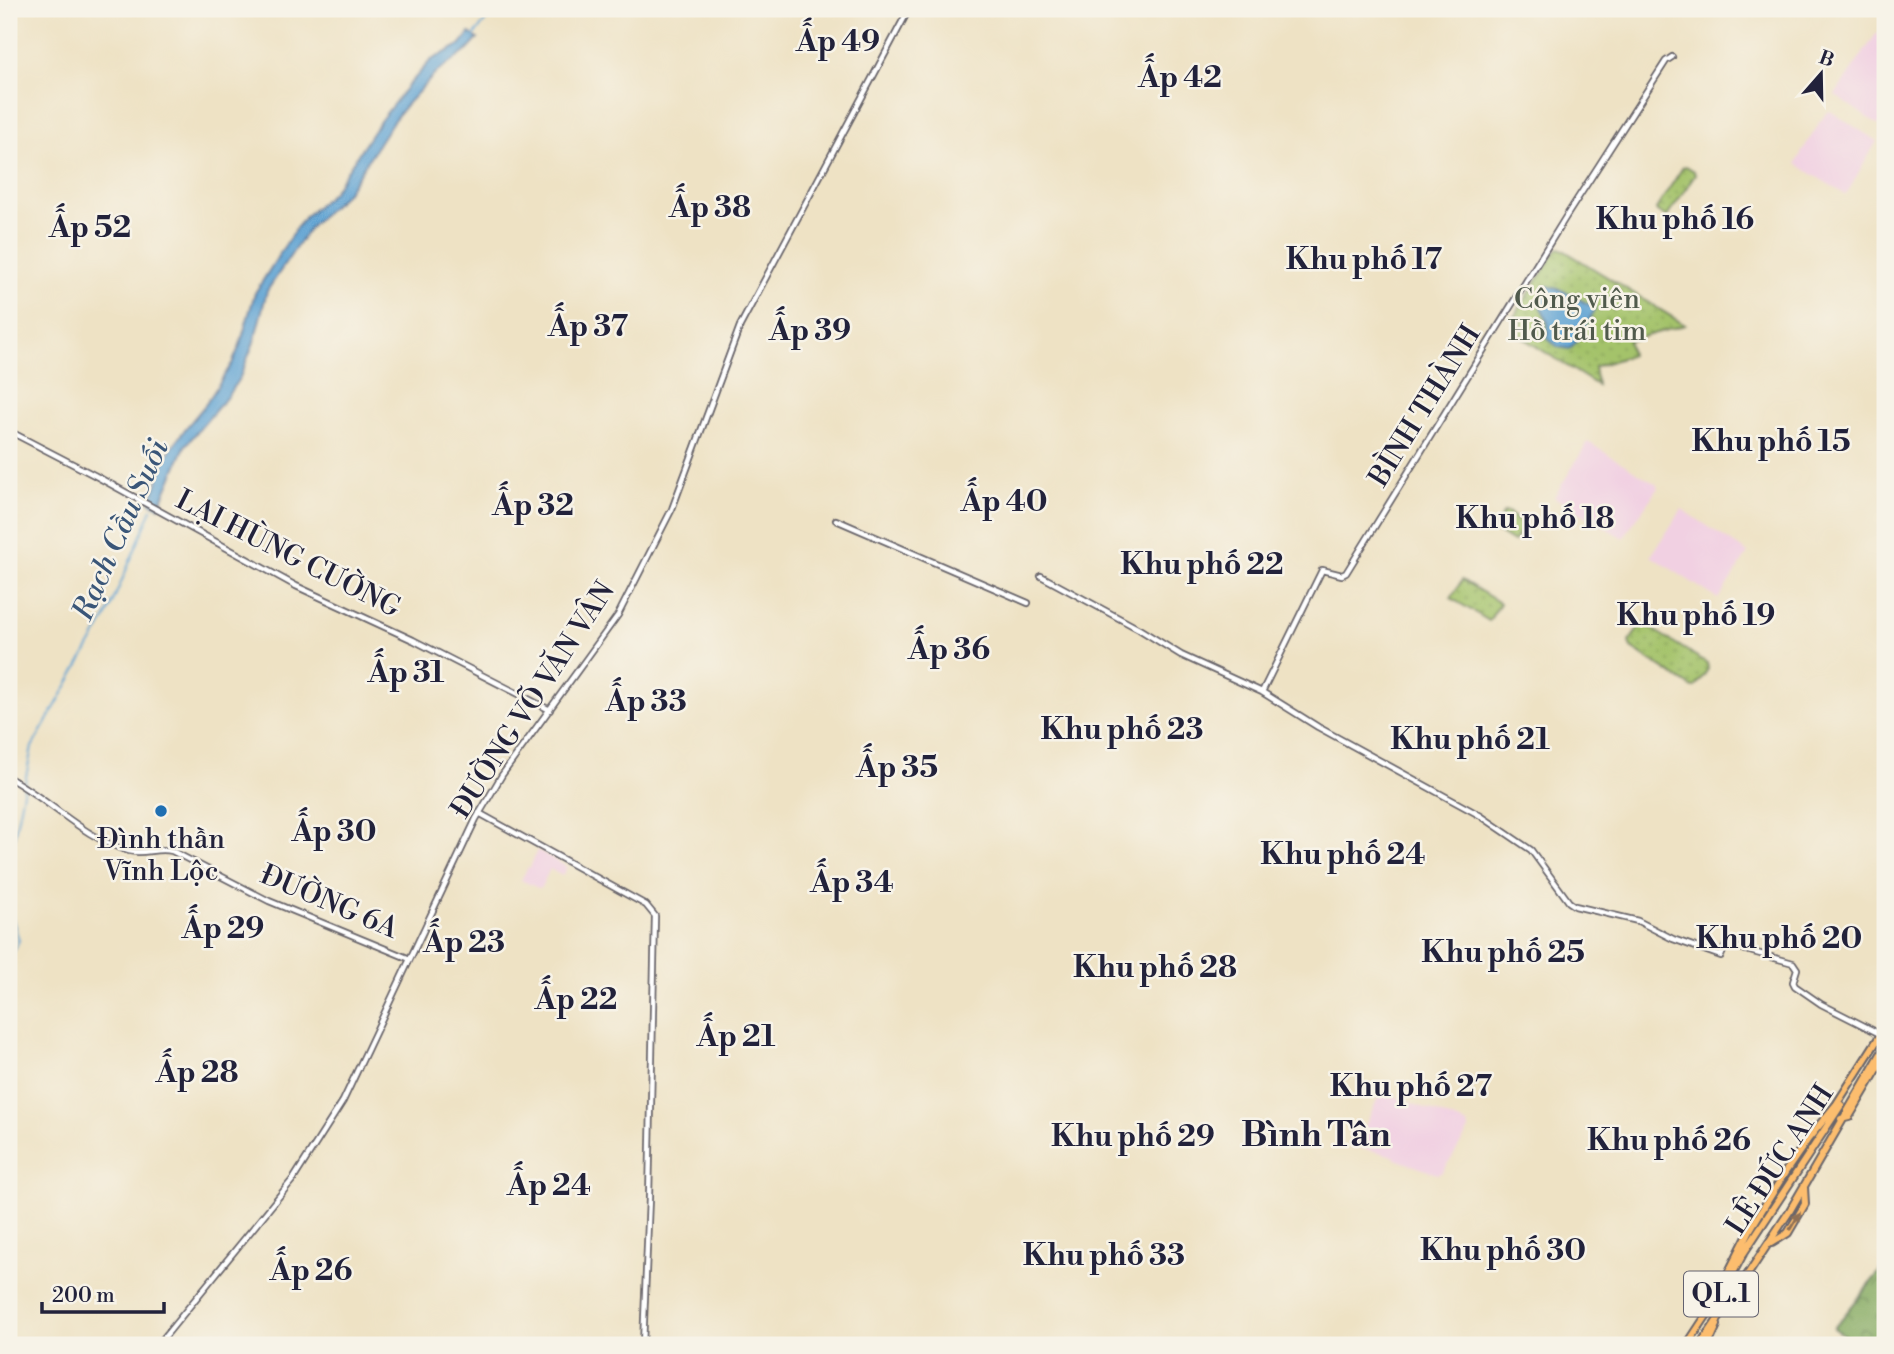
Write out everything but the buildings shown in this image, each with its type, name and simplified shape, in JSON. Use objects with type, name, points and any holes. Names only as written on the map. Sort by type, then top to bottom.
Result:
[{"type":"highway","name":"LÊ ĐỨC ANH","points":[[1690,1345],[1743,1254],[1884,1034]]},
{"type":"highway","name":"LÊ ĐỨC ANH","points":[[1701,1345],[1767,1245],[1885,1047]]},
{"type":"highway","name":"LÊ ĐỨC ANH","points":[[1841,1119],[1849,1116],[1885,1056]]},
{"type":"highway","name":"QL.1","points":[[1708,1345],[1719,1319]]},
{"type":"street","name":"ĐƯỜNG VÕ VĂN VÂN","points":[[158,1345],[294,1178],[320,1140],[340,1107],[479,813],[502,775],[615,621],[672,509],[740,326],[909,9]]},
{"type":"street","name":"BÌNH THÀNH","points":[[1262,692],[1322,570],[1342,575],[1346,573],[1567,215],[1665,61],[1672,57]]},
{"type":"street","name":"LẠI HÙNG CƯỜNG","points":[[9,431],[296,586],[413,640],[550,710]]},
{"type":"street","points":[[836,520],[1028,603]]},
{"type":"street","points":[[1041,576],[1181,654],[1262,692],[1318,727],[1462,805],[1531,850],[1574,906],[1638,921],[1673,939],[1721,956],[1725,947],[1735,947],[1793,963],[1797,969],[1793,982],[1795,986],[1821,1004],[1884,1034]]},
{"type":"street","name":"ĐƯỜNG 6A","points":[[9,778],[89,832],[119,847],[143,852],[163,848],[172,850],[268,901],[410,959]]},
{"type":"street","points":[[479,813],[646,905],[655,916],[643,1345]]},
{"type":"shaded area","points":[[1885,28],[1885,127],[1835,95],[1876,34]]},
{"type":"shaded area","points":[[1830,111],[1877,141],[1846,195],[1796,164],[1826,113]]},
{"type":"shaded area","points":[[1588,442],[1656,484],[1658,488],[1623,538],[1554,497]]},
{"type":"shaded area","points":[[1682,509],[1748,553],[1718,599],[1651,556]]},
{"type":"shaded area","points":[[537,850],[567,867],[562,876],[550,869],[540,889],[521,880],[528,867],[530,868]]},
{"type":"shaded area","points":[[1381,1091],[1468,1125],[1469,1130],[1443,1172],[1437,1174],[1395,1157],[1361,1148],[1358,1142]]},
{"type":"green space","points":[[1686,166],[1694,171],[1695,175],[1667,217],[1656,209]]},
{"type":"green space","name":"Công viên Hồ trái tim","points":[[1560,248],[1685,325],[1628,341],[1631,355],[1594,367],[1597,385],[1515,333],[1522,322],[1514,317]]},
{"type":"green space","points":[[1504,512],[1508,512],[1525,526],[1513,542],[1496,531],[1495,527]]},
{"type":"green space","points":[[1462,580],[1500,603],[1489,621],[1451,598]]},
{"type":"green space","points":[[1644,624],[1707,663],[1708,669],[1696,687],[1693,688],[1631,648],[1629,642]]},
{"type":"green space","points":[[1885,1265],[1885,1345],[1858,1345],[1834,1328]]},
{"type":"water","points":[[470,33],[478,39],[468,50],[437,72],[406,105],[347,192],[313,224],[299,243],[267,291],[254,342],[240,377],[226,398],[185,446],[159,507],[150,502],[167,455],[206,404],[233,362],[255,293],[296,228],[333,192],[380,121],[431,60],[460,45]]},
{"type":"water","points":[[1548,286],[1596,308],[1570,349],[1558,347],[1548,339],[1548,322],[1540,299]]},
{"type":"waterway","name":"Rạch Cầu Suối","points":[[474,36],[494,9]]},
{"type":"waterway","name":"Rạch Cầu Suối","points":[[9,862],[32,747],[106,618],[152,509]]},
{"type":"waterway","name":"Rạch Cầu Suối","points":[[9,908],[19,940],[9,961]]},
{"type":"place","name":"Đình thần Vĩnh Lộc","points":[[161,811]]},
{"type":"district","name":"Ấp 49","points":[[838,42]]},
{"type":"district","name":"Ấp 42","points":[[1180,78]]},
{"type":"district","name":"Ấp 38","points":[[710,208]]},
{"type":"district","name":"Khu phố 16","points":[[1675,220]]},
{"type":"district","name":"Ấp 52","points":[[90,228]]},
{"type":"district","name":"Khu phố 17","points":[[1364,260]]},
{"type":"district","name":"Ấp 37","points":[[588,327]]},
{"type":"district","name":"Ấp 39","points":[[810,331]]},
{"type":"district","name":"Khu phố 15","points":[[1771,442]]},
{"type":"district","name":"Ấp 40","points":[[1004,502]]},
{"type":"district","name":"Ấp 32","points":[[533,506]]},
{"type":"district","name":"Khu phố 18","points":[[1535,519]]},
{"type":"district","name":"Khu phố 22","points":[[1202,565]]},
{"type":"district","name":"Khu phố 19","points":[[1696,616]]},
{"type":"district","name":"Ấp 36","points":[[949,650]]},
{"type":"district","name":"Ấp 31","points":[[406,673]]},
{"type":"district","name":"Ấp 33","points":[[646,702]]},
{"type":"district","name":"Khu phố 23","points":[[1122,730]]},
{"type":"district","name":"Khu phố 21","points":[[1470,740]]},
{"type":"district","name":"Ấp 35","points":[[897,768]]},
{"type":"district","name":"Ấp 30","points":[[334,832]]},
{"type":"district","name":"Khu phố 24","points":[[1343,855]]},
{"type":"district","name":"Ấp 34","points":[[852,883]]},
{"type":"district","name":"Ấp 29","points":[[223,929]]},
{"type":"district","name":"Khu phố 20","points":[[1779,939]]},
{"type":"district","name":"Ấp 23","points":[[464,943]]},
{"type":"district","name":"Khu phố 25","points":[[1503,953]]},
{"type":"district","name":"Khu phố 28","points":[[1155,968]]},
{"type":"district","name":"Ấp 22","points":[[576,1000]]},
{"type":"district","name":"Ấp 21","points":[[736,1037]]},
{"type":"district","name":"Ấp 28","points":[[197,1073]]},
{"type":"district","name":"Khu phố 27","points":[[1411,1087]]},
{"type":"district","name":"Bình Tân","points":[[1316,1135]]},
{"type":"district","name":"Khu phố 29","points":[[1133,1137]]},
{"type":"district","name":"Khu phố 26","points":[[1669,1141]]},
{"type":"district","name":"Ấp 24","points":[[549,1186]]},
{"type":"district","name":"Khu phố 30","points":[[1503,1251]]},
{"type":"district","name":"Khu phố 33","points":[[1104,1256]]},
{"type":"district","name":"Ấp 26","points":[[311,1271]]}]
